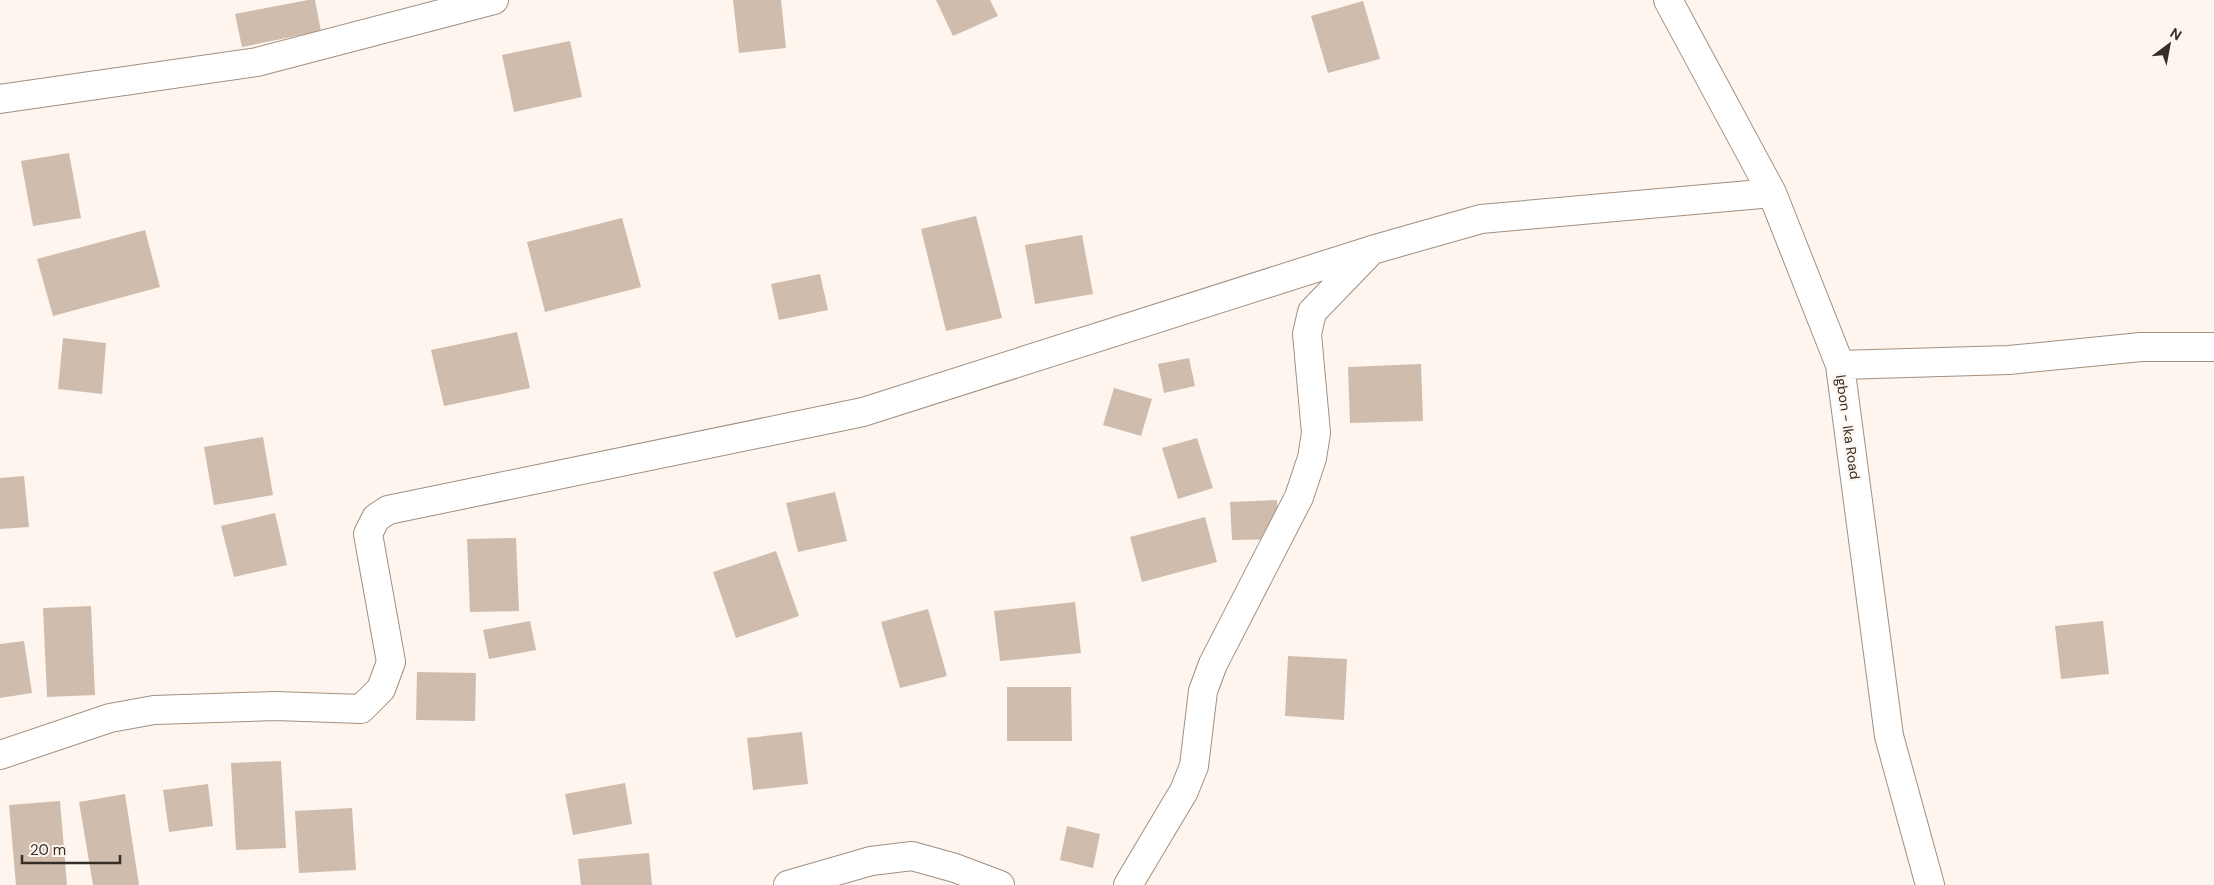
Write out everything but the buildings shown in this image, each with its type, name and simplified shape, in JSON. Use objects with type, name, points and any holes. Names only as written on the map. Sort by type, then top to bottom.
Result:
[{"type":"street","points":[[0,99],[257,62],[494,0]]},
{"type":"street","name":"Igbon - Ika Road","points":[[1668,0],[1772,193],[1840,365],[1889,736],[1930,885]]},
{"type":"street","points":[[0,755],[110,718],[154,710],[275,706],[361,709],[380,689],[391,662],[368,534],[376,518],[388,510],[863,412],[1372,250],[1481,219],[1772,193]]},
{"type":"street","points":[[1128,885],[1184,791],[1194,766],[1204,691],[1213,664],[1299,498],[1312,458],[1316,433],[1307,334],[1312,312],[1372,250]]},
{"type":"street","points":[[1840,365],[2009,360],[2141,347],[2214,347]]},
{"type":"street","points":[[788,885],[871,861],[912,856],[955,868],[1000,885]]}]
